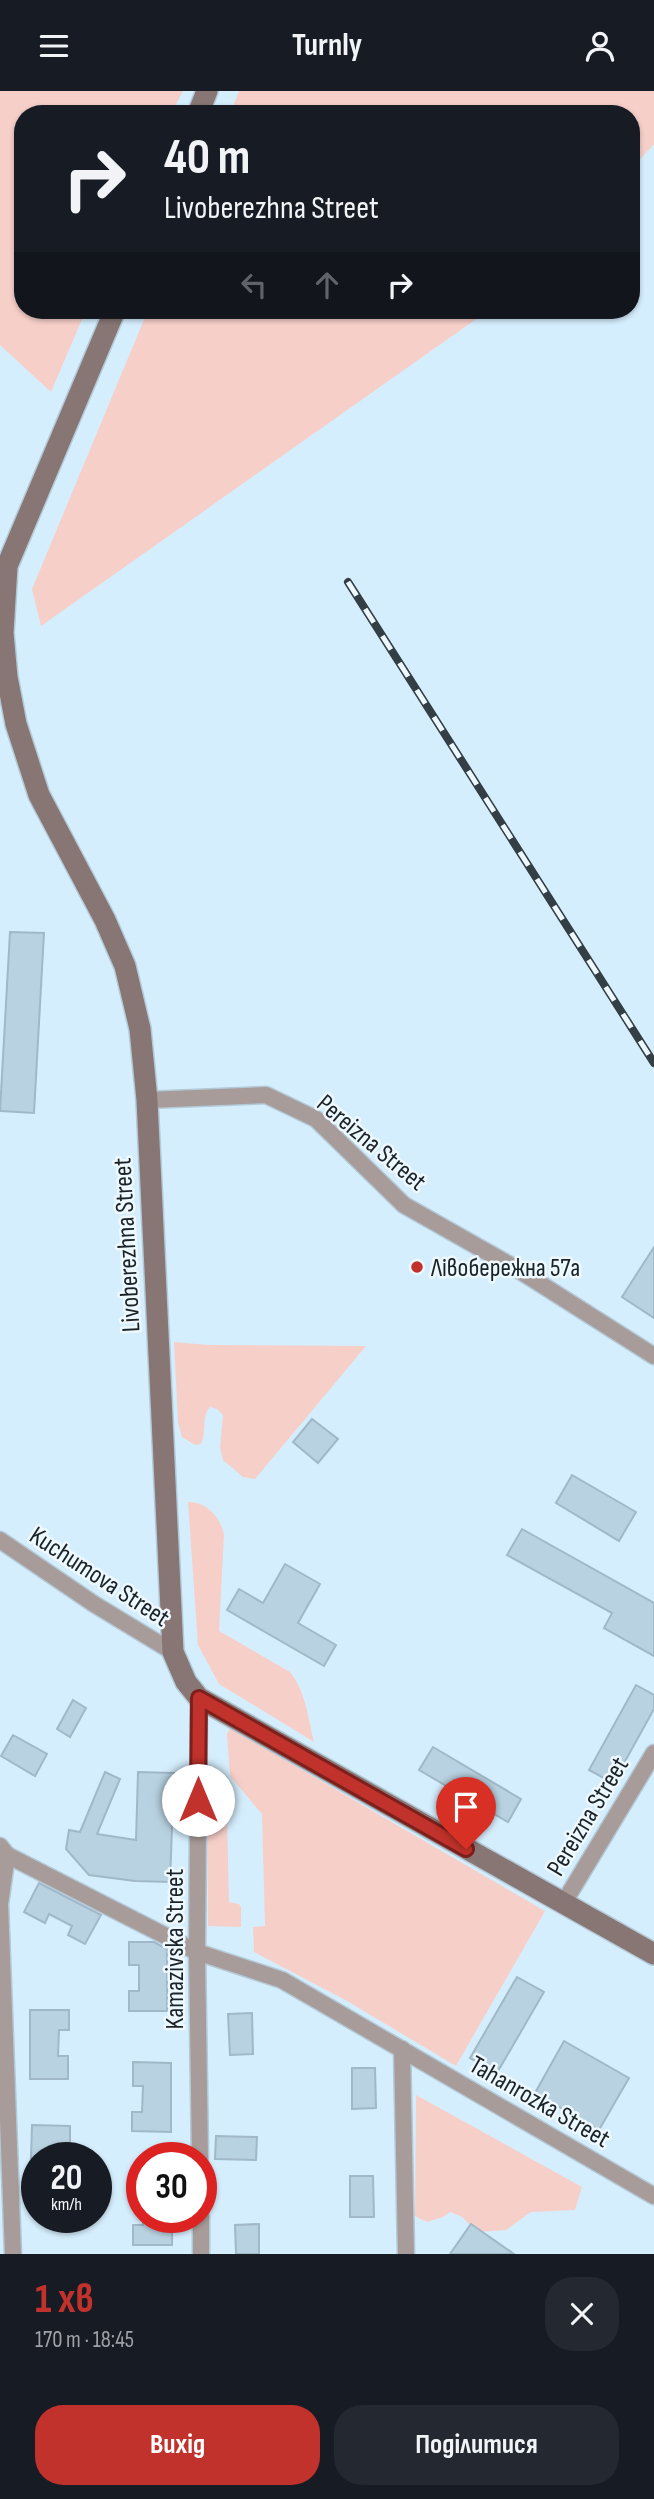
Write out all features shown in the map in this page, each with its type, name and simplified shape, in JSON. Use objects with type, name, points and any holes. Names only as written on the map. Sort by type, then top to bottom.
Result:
[{"type":"main road","name":"Livoberezhna Street","points":[[111,319],[7,566],[1,633],[16,724],[39,795],[105,921],[125,966],[140,1029],[147,1100],[173,1652],[186,1682],[199,1698],[654,1954]]},
{"type":"street","name":"Pereizna Street","points":[[147,1100],[266,1095],[316,1119],[404,1205],[517,1269],[654,1356]]},
{"type":"street","name":"Kuchumova Street","points":[[0,1540],[94,1604],[173,1652]]},
{"type":"street","name":"Kamazivska Street","points":[[199,1698],[197,1952],[200,2142]]},
{"type":"street","name":"Pereizna Street","points":[[563,1904],[654,1753]]},
{"type":"street","name":"Tahanrozka Street","points":[[4,1850],[197,1952],[282,1980],[654,2196]]},
{"type":"street","points":[[4,1850],[0,1905],[13,2254]]},
{"type":"street","points":[[402,2049],[406,2254]]},
{"type":"street","points":[[201,2233],[201,2254]]},
{"type":"shaded area","points":[[0,91],[183,91],[176,105],[14,105],[14,319],[82,319],[51,392],[0,345]]},
{"type":"shaded area","points":[[239,91],[654,91],[654,144],[640,159],[640,105],[234,105]]},
{"type":"shaded area","points":[[144,319],[476,319],[41,626],[32,589]]},
{"type":"shaded area","points":[[174,1342],[208,1345],[366,1346],[255,1479],[243,1477],[223,1460],[220,1448],[223,1415],[217,1409],[210,1407],[207,1411],[201,1444],[195,1445],[182,1437],[178,1423]]},
{"type":"shaded area","points":[[188,1502],[201,1505],[212,1512],[224,1534],[219,1631],[290,1672],[303,1697],[314,1742],[219,1684],[198,1645]]},
{"type":"shaded area","points":[[230,1728],[545,1911],[456,2066],[347,2001],[254,1952],[253,1927],[265,1926],[262,1814],[230,1776],[227,1734]]},
{"type":"shaded area","points":[[207,1782],[227,1816],[229,1902],[241,1907],[241,1927],[208,1926]]},
{"type":"shaded area","points":[[416,2095],[582,2187],[575,2210],[531,2212],[506,2230],[477,2232],[462,2217],[450,2212],[427,2222],[415,2216]]},
{"type":"building","points":[[10,932],[44,933],[34,1113],[0,1111]]},
{"type":"building","points":[[654,1247],[654,1318],[622,1297]]},
{"type":"building","points":[[312,1419],[338,1439],[318,1463],[293,1442]]},
{"type":"building","points":[[572,1475],[636,1512],[619,1541],[556,1503]]},
{"type":"building","points":[[522,1529],[654,1603],[654,1656],[604,1628],[612,1613],[507,1555]]},
{"type":"building","points":[[285,1564],[320,1584],[298,1623],[336,1645],[324,1666],[227,1610],[239,1589],[263,1603]]},
{"type":"building","points":[[636,1685],[654,1695],[654,1709],[613,1783],[589,1770]]},
{"type":"building","points":[[73,1700],[86,1708],[70,1737],[57,1729]]},
{"type":"building","points":[[13,1735],[47,1754],[35,1776],[1,1756]]},
{"type":"building","points":[[433,1747],[521,1799],[508,1822],[419,1770]]},
{"type":"building","points":[[105,1772],[120,1779],[97,1834],[136,1840],[138,1772],[174,1773],[170,1882],[89,1875],[66,1849],[69,1830],[80,1832]]},
{"type":"building","points":[[39,1883],[101,1915],[85,1944],[68,1935],[72,1926],[49,1914],[45,1923],[24,1912]]},
{"type":"building","points":[[129,1942],[154,1942],[167,1949],[167,2011],[129,2011],[129,1991],[139,1991],[139,1965],[129,1965]]},
{"type":"building","points":[[517,1977],[544,1992],[497,2073],[470,2058]]},
{"type":"building","points":[[30,2010],[69,2010],[69,2030],[59,2030],[58,2056],[68,2056],[68,2079],[30,2079]]},
{"type":"building","points":[[252,2013],[253,2054],[230,2055],[228,2014]]},
{"type":"building","points":[[564,2041],[629,2078],[599,2130],[535,2093]]},
{"type":"building","points":[[133,2062],[171,2063],[171,2132],[132,2131],[132,2112],[142,2112],[143,2086],[133,2086]]},
{"type":"building","points":[[352,2068],[375,2068],[376,2108],[352,2109]]},
{"type":"building","points":[[32,2125],[70,2126],[70,2142],[31,2142]]},
{"type":"building","points":[[216,2136],[257,2137],[256,2160],[217,2159]]},
{"type":"building","points":[[350,2176],[373,2176],[374,2217],[350,2217]]},
{"type":"building","points":[[259,2224],[259,2254],[236,2254],[235,2225]]},
{"type":"building","points":[[471,2224],[514,2254],[450,2254]]},
{"type":"building","points":[[133,2233],[172,2233],[172,2245],[133,2245]]},
{"type":"railway","points":[[348,582],[654,1063]]},
{"type":"place","name":"Лівобережна 57а","points":[[417,1267]]},
{"type":"route","points":[[198,1800],[199,1698],[466,1849]]}]
